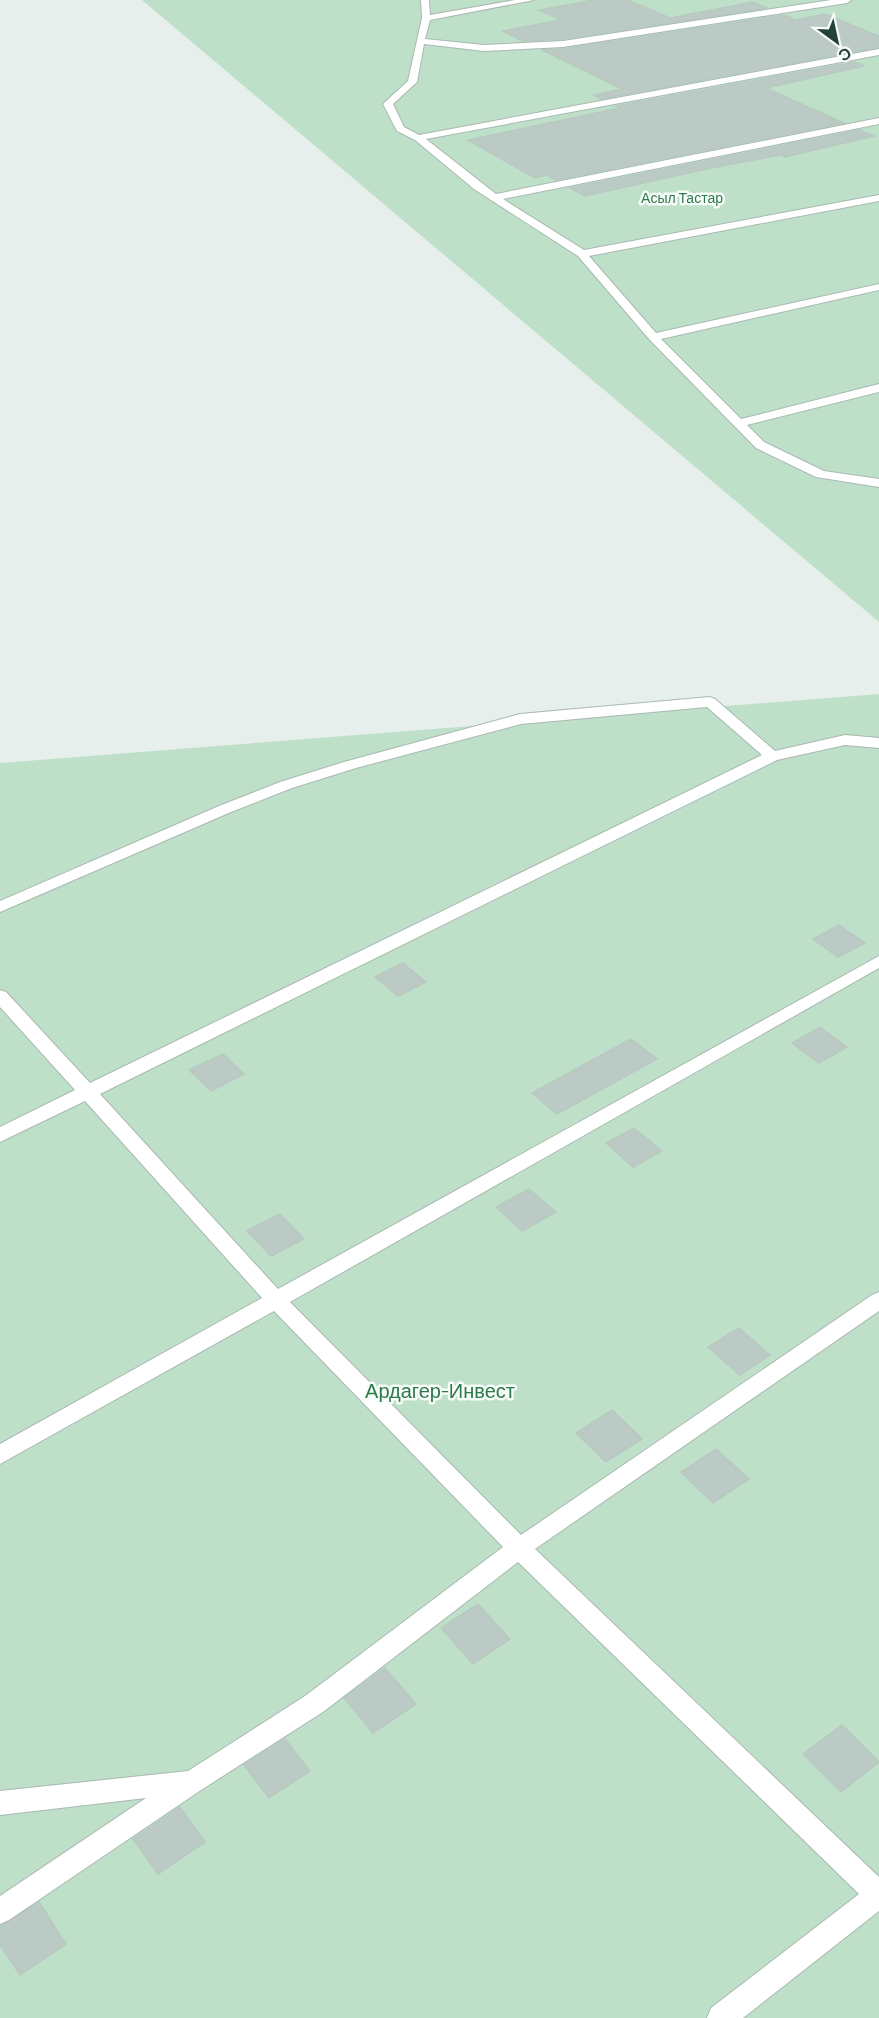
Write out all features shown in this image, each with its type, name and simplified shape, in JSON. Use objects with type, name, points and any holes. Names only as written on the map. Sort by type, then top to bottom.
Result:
[{"type":"street","points":[[425,0],[426,18],[412,82],[387,104],[400,129],[418,138],[495,197],[582,254],[653,337],[760,445],[821,474],[879,483]]},
{"type":"street","points":[[426,18],[530,0]]},
{"type":"street","points":[[420,42],[484,48],[563,44],[847,0]]},
{"type":"street","points":[[418,138],[879,52]]},
{"type":"street","points":[[495,197],[879,121]]},
{"type":"street","points":[[582,254],[879,198]]},
{"type":"street","points":[[653,337],[879,287]]},
{"type":"street","points":[[739,423],[879,388]]},
{"type":"street","points":[[0,907],[286,785],[474,729],[520,719],[710,702],[772,756]]},
{"type":"street","points":[[0,1135],[85,1091],[772,756],[845,740],[879,742]]},
{"type":"street","points":[[0,1455],[278,1301],[879,961]]},
{"type":"street","points":[[0,996],[278,1301],[519,1548],[879,1895],[721,2018]]},
{"type":"street","points":[[0,1911],[192,1782],[314,1704],[519,1548],[879,1300]]},
{"type":"street","points":[[0,1803],[192,1782]]},
{"type":"green space","name":"Асыл Тастар","points":[[142,0],[879,0],[879,622]]},
{"type":"green space","name":"Ардагер-Инвест","points":[[879,694],[879,2018],[0,2018],[0,763]]},
{"type":"building","points":[[594,0],[628,0],[670,18],[753,2],[767,8],[563,39],[523,41],[503,31],[561,20],[539,10]]},
{"type":"building","points":[[825,14],[879,36],[879,47],[601,99],[594,95],[622,89],[542,50],[563,49],[784,15],[796,20]]},
{"type":"building","points":[[855,62],[864,66],[766,88],[844,123],[556,180],[547,175],[535,178],[468,140],[620,108],[616,106]]},
{"type":"building","points":[[860,130],[874,136],[785,157],[781,155],[711,168],[585,196],[570,188]]},
{"type":"building","points":[[839,925],[865,943],[838,957],[813,939]]},
{"type":"building","points":[[403,963],[426,982],[398,996],[375,977]]},
{"type":"building","points":[[820,1027],[847,1047],[819,1063],[792,1043]]},
{"type":"building","points":[[631,1039],[657,1059],[557,1114],[532,1093]]},
{"type":"building","points":[[223,1054],[244,1074],[211,1091],[189,1070]]},
{"type":"building","points":[[634,1128],[662,1151],[633,1167],[606,1143]]},
{"type":"building","points":[[529,1189],[556,1212],[522,1231],[496,1207]]},
{"type":"building","points":[[280,1214],[304,1239],[271,1256],[247,1231]]},
{"type":"building","points":[[739,1328],[770,1355],[740,1375],[708,1347]]},
{"type":"building","points":[[612,1410],[642,1439],[606,1462],[576,1433]]},
{"type":"building","points":[[716,1449],[749,1479],[713,1503],[681,1472]]},
{"type":"building","points":[[478,1604],[510,1639],[473,1664],[441,1628]]},
{"type":"building","points":[[385,1668],[416,1704],[373,1733],[344,1698]]},
{"type":"building","points":[[842,1725],[879,1762],[841,1792],[803,1754]]},
{"type":"building","points":[[285,1739],[310,1771],[269,1798],[244,1765]]},
{"type":"building","points":[[180,1807],[205,1842],[158,1874],[133,1839]]},
{"type":"building","points":[[39,1902],[66,1944],[20,1975],[0,1945],[0,1926]]}]
